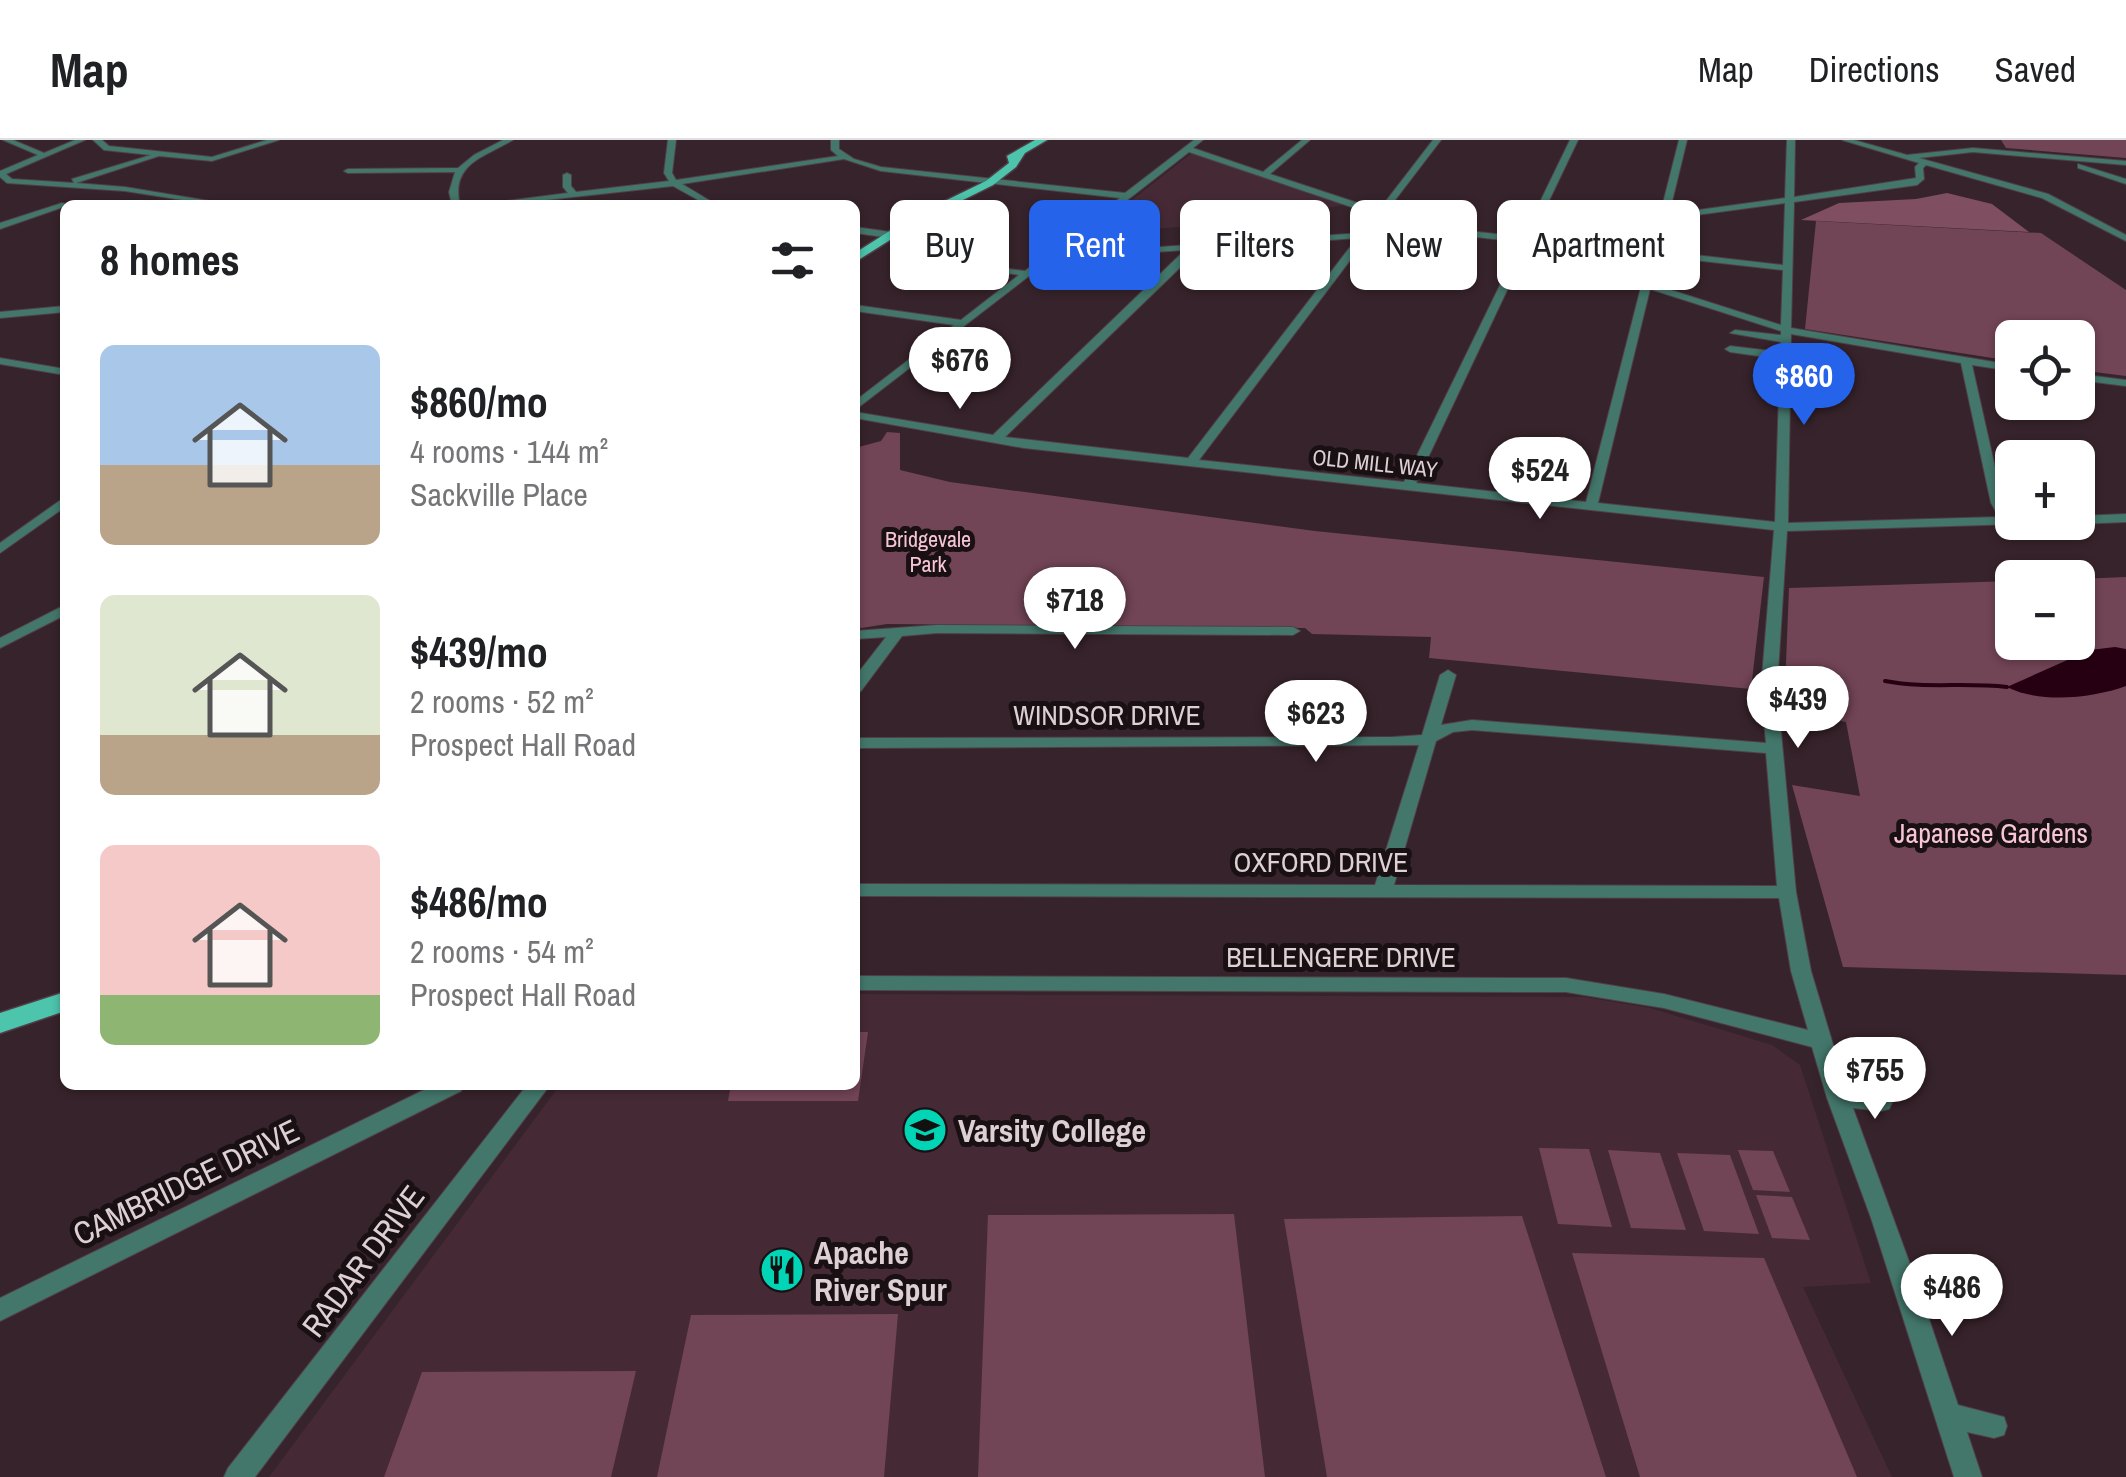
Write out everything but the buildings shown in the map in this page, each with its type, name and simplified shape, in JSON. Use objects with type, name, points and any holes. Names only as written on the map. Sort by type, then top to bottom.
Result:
[{"type":"main road","points":[[942,200],[970,179],[1042,140]]},
{"type":"main road","points":[[952,200],[1015,164],[1020,154]]},
{"type":"main road","points":[[860,255],[890,236]]},
{"type":"main road","points":[[0,1024],[60,1003]]},
{"type":"street","points":[[6,140],[43,155]]},
{"type":"street","points":[[2,177],[80,140]]},
{"type":"street","points":[[97,140],[107,148],[212,159],[275,140]]},
{"type":"street","points":[[121,149],[156,140]]},
{"type":"street","points":[[348,171],[458,170],[509,140]]},
{"type":"street","points":[[672,140],[668,173],[674,183],[705,200]]},
{"type":"street","points":[[835,140],[835,150],[844,157],[881,169],[1128,196]]},
{"type":"street","points":[[1123,200],[1199,140]]},
{"type":"street","points":[[1266,173],[1306,140]]},
{"type":"street","points":[[1392,200],[1438,140]]},
{"type":"street","points":[[1545,200],[1574,140]]},
{"type":"street","points":[[1667,200],[1682,140]]},
{"type":"street","points":[[1790,140],[1781,526],[1769,690],[1787,892],[1801,971],[1820,1041],[1968,1477]]},
{"type":"street","points":[[1943,140],[1981,150],[2126,163]]},
{"type":"street","points":[[1851,141],[2045,196],[2126,238]]},
{"type":"street","points":[[1188,148],[1266,173],[1350,207]]},
{"type":"street","points":[[1903,158],[1981,150]]},
{"type":"street","points":[[61,186],[160,154]]},
{"type":"street","points":[[2052,156],[2126,182]]},
{"type":"street","points":[[527,200],[844,157]]},
{"type":"street","points":[[1700,213],[1914,182],[1920,179],[1919,167],[1923,164]]},
{"type":"street","points":[[455,200],[452,186],[458,170]]},
{"type":"street","points":[[567,175],[567,187],[575,195]]},
{"type":"street","points":[[2,177],[195,200]]},
{"type":"street","points":[[73,200],[96,186]]},
{"type":"street","points":[[0,226],[60,207]]},
{"type":"street","points":[[860,231],[890,235]]},
{"type":"street","points":[[1190,462],[1350,253]]},
{"type":"street","points":[[1700,259],[1787,268]]},
{"type":"street","points":[[996,440],[1180,262]]},
{"type":"street","points":[[1009,271],[1029,274]]},
{"type":"street","points":[[860,403],[1029,274]]},
{"type":"street","points":[[1408,486],[1502,290]]},
{"type":"street","points":[[1591,506],[1645,290]]},
{"type":"street","points":[[1660,290],[1785,334]]},
{"type":"street","points":[[0,315],[60,309]]},
{"type":"street","points":[[860,309],[963,323]]},
{"type":"street","points":[[1735,333],[1785,334],[1995,366]]},
{"type":"street","points":[[1730,350],[1784,356]]},
{"type":"street","points":[[0,361],[60,371]]},
{"type":"street","points":[[1966,362],[1995,494]]},
{"type":"street","points":[[2095,379],[2126,383]]},
{"type":"street","name":"OLD MILL WAY","points":[[860,415],[996,440],[1781,526],[1995,522]]},
{"type":"street","points":[[0,549],[60,506]]},
{"type":"street","points":[[2095,519],[2126,518]]},
{"type":"street","points":[[0,644],[60,612]]},
{"type":"street","points":[[860,681],[899,630]]},
{"type":"street","points":[[860,634],[899,630],[1293,631]]},
{"type":"street","points":[[1383,889],[1448,675]]},
{"type":"street","name":"WINDSOR DRIVE","points":[[860,743],[1428,740],[1449,727],[1472,725],[1774,749]]},
{"type":"street","name":"OXFORD DRIVE","points":[[860,890],[1787,892]]},
{"type":"street","name":"BELLENGERE DRIVE","points":[[860,983],[1566,985],[1664,1001],[1820,1041]]},
{"type":"street","name":"CAMBRIDGE DRIVE","points":[[0,1310],[444,1090]]},
{"type":"street","name":"RADAR DRIVE","points":[[238,1477],[535,1090]]},
{"type":"street","points":[[1838,1098],[1880,1102]]},
{"type":"street","points":[[1908,1294],[1949,1307]]},
{"type":"street","points":[[1947,1415],[1994,1426]]},
{"type":"shaded area","points":[[1193,152],[1346,204],[1330,208],[1330,200],[1180,200],[1180,227],[1160,228],[1160,200],[1132,200]]},
{"type":"shaded area","points":[[1947,193],[1992,204],[2029,232],[1801,220],[1839,203],[1916,199]]},
{"type":"shaded area","points":[[2095,649],[2126,649],[2126,686],[2066,697],[2035,696],[2007,687],[2068,660],[2095,660]]},
{"type":"shaded area","points":[[860,994],[1584,997],[1650,1008],[1772,1045],[1800,1065],[1871,1283],[1803,1287],[1892,1477],[269,1477],[556,1090],[860,1090]]},
{"type":"green space","points":[[2001,140],[2126,140],[2126,158],[2006,148]]},
{"type":"green space","points":[[1816,221],[2041,233],[2126,290],[2126,376],[2095,372],[2095,320],[1995,320],[1995,358],[1805,329]]},
{"type":"green space","name":"Bridgevale Park","points":[[887,432],[900,433],[900,470],[950,482],[1315,531],[1764,577],[1751,689],[1429,658],[1431,637],[1312,634],[1305,628],[887,624],[860,628],[860,447],[881,441]]},
{"type":"green space","name":"Japanese Gardens","points":[[2126,577],[2126,975],[1843,967],[1792,785],[1860,796],[1846,722],[1784,712],[1789,588],[1995,582],[1995,660],[2095,660],[2095,578]]},
{"type":"green space","points":[[860,1032],[868,1032],[860,1087]]},
{"type":"green space","points":[[730,1090],[860,1090],[858,1101],[728,1101]]},
{"type":"green space","points":[[1539,1148],[1589,1149],[1612,1227],[1558,1224]]},
{"type":"green space","points":[[1608,1150],[1660,1153],[1686,1230],[1631,1228]]},
{"type":"green space","points":[[1738,1150],[1773,1151],[1790,1192],[1753,1190]]},
{"type":"green space","points":[[1677,1153],[1730,1155],[1759,1234],[1704,1231]]},
{"type":"green space","points":[[1756,1195],[1792,1197],[1810,1240],[1772,1238]]},
{"type":"green space","points":[[1234,1214],[1265,1477],[978,1477],[988,1215]]},
{"type":"green space","points":[[1522,1216],[1606,1477],[1327,1477],[1284,1219]]},
{"type":"green space","points":[[1572,1253],[1764,1258],[1857,1477],[1640,1477]]},
{"type":"green space","points":[[898,1314],[884,1477],[657,1477],[691,1315]]},
{"type":"green space","points":[[636,1371],[611,1477],[384,1477],[422,1372]]},
{"type":"waterway","points":[[1885,681],[2007,687]]},
{"type":"place","name":"Varsity College","points":[[925,1130]]},
{"type":"place","name":"Apache River Spur","points":[[782,1270]]}]
